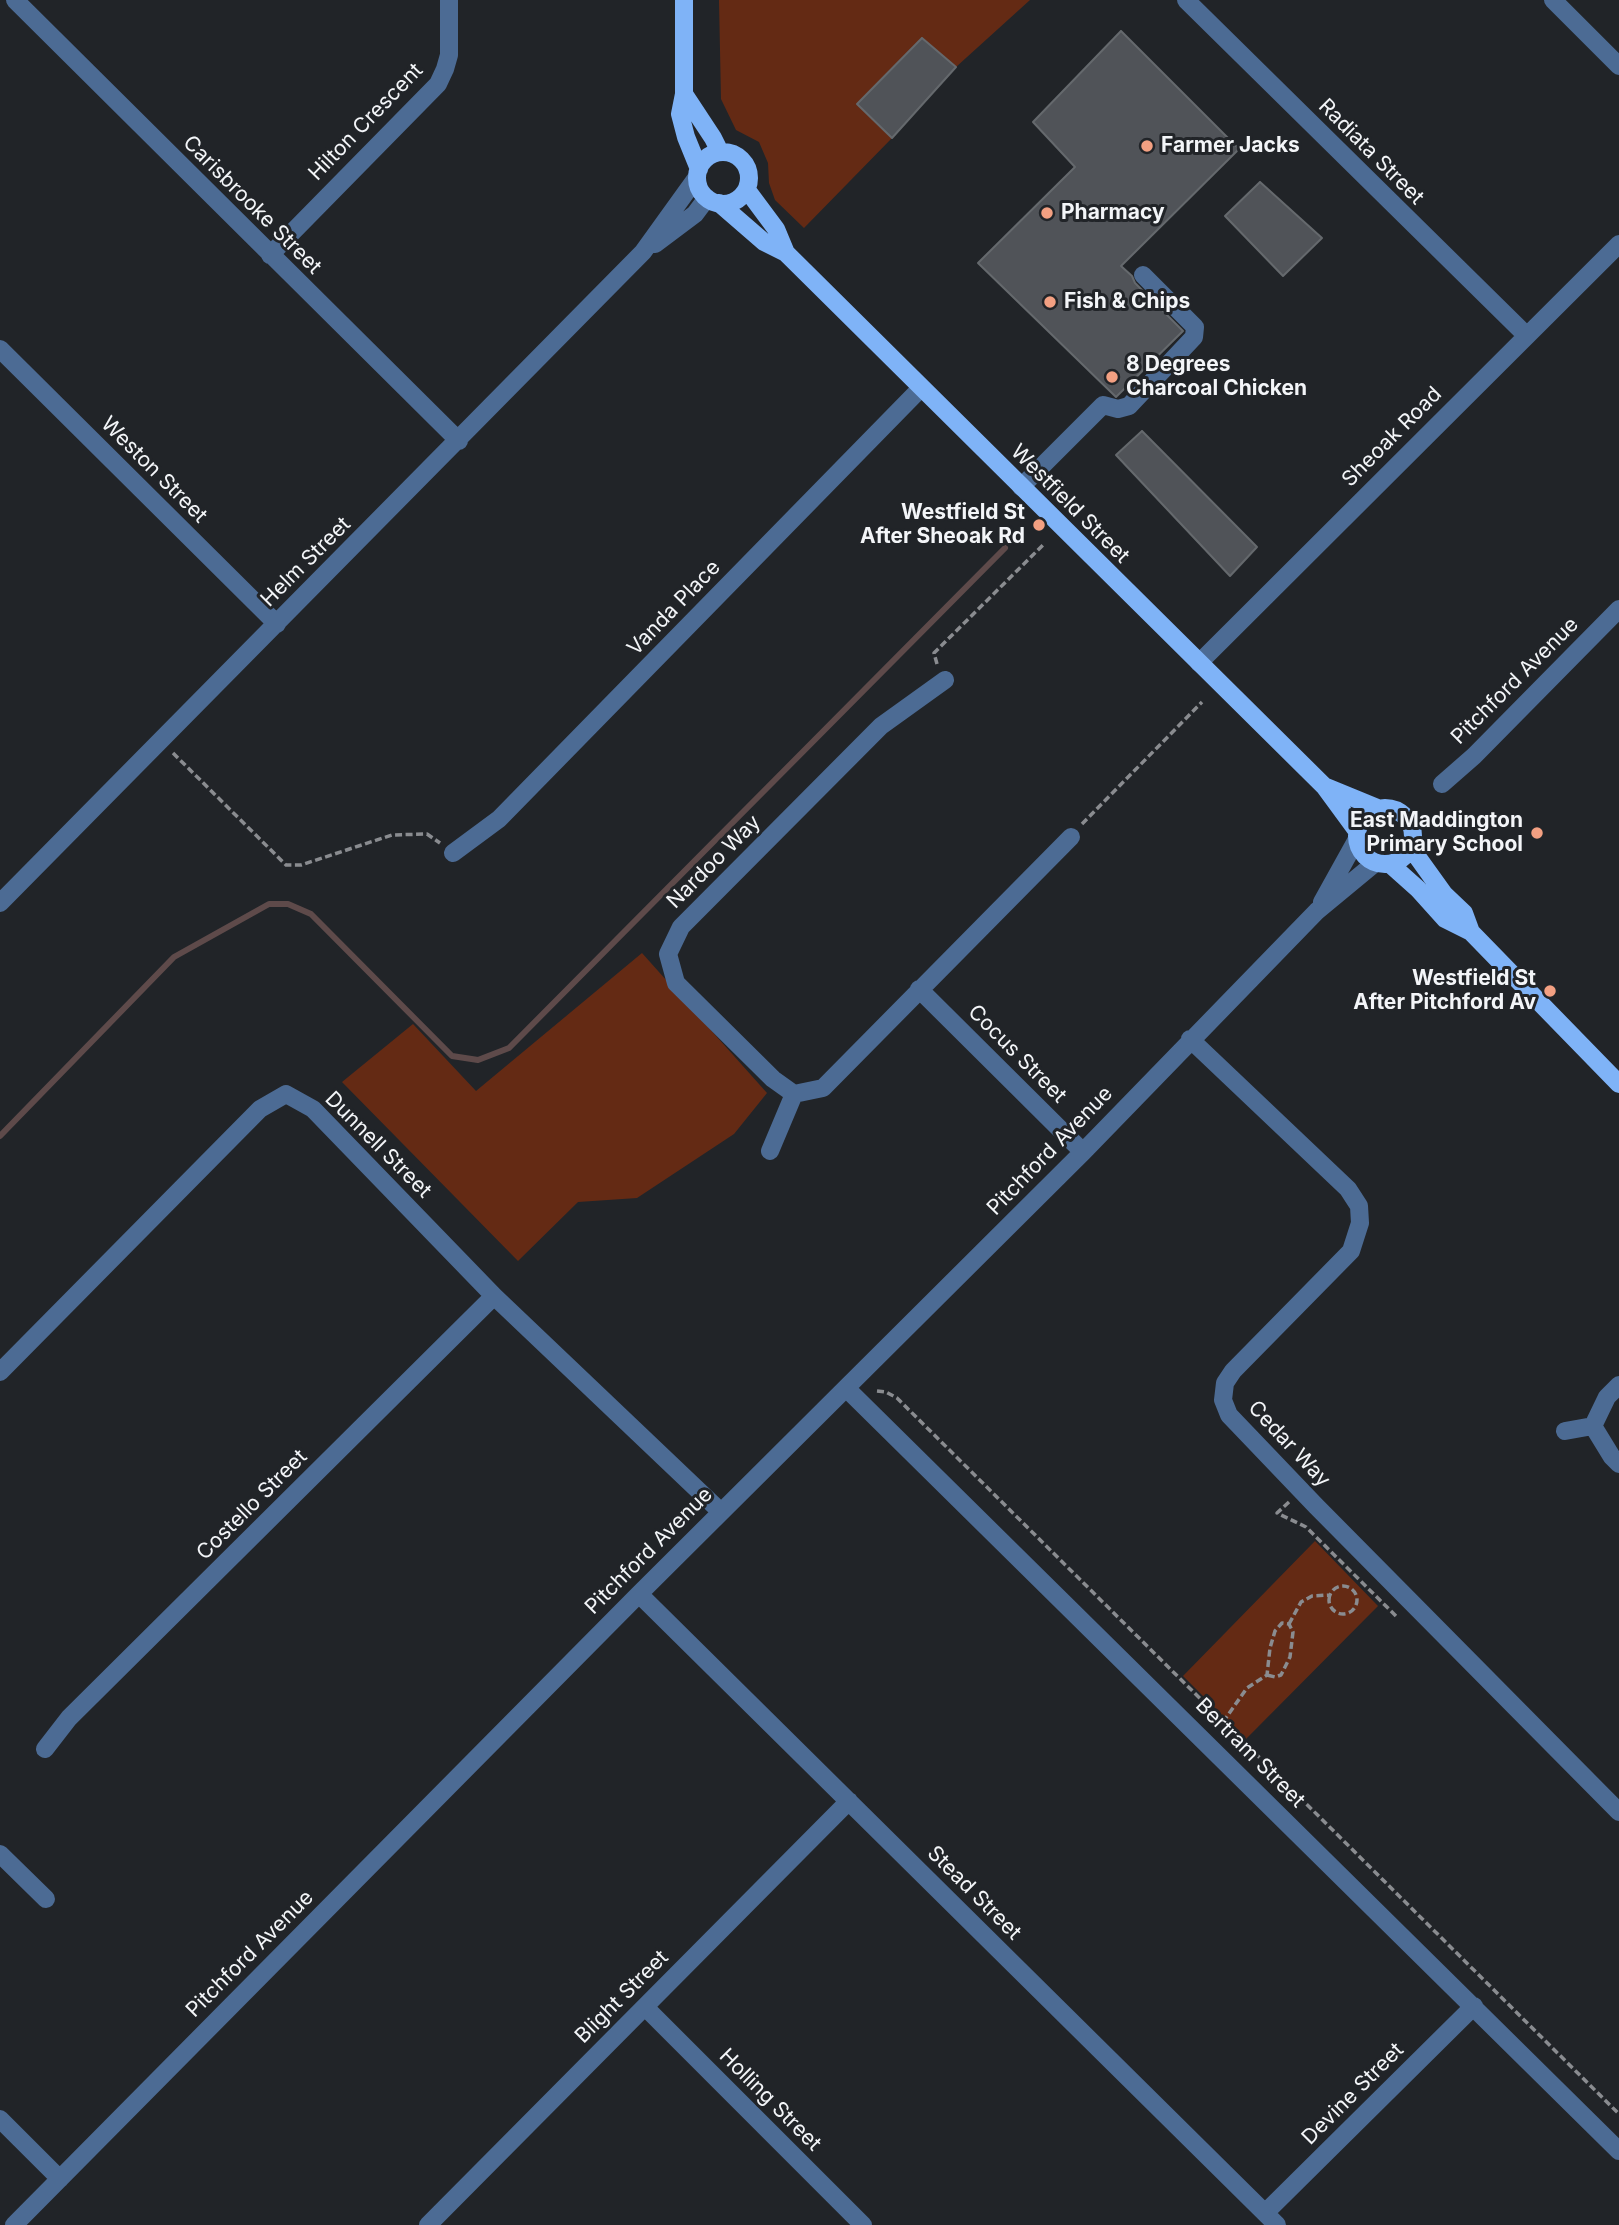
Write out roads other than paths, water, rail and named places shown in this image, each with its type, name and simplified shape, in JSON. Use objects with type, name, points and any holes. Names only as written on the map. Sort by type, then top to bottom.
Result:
[{"type":"main road","points":[[684,0],[684,94],[680,114],[702,192],[713,201],[736,201],[747,190],[749,174],[743,161],[730,152],[720,152],[707,158],[698,173]]},
{"type":"main road","points":[[684,94],[720,152]]},
{"type":"main road","name":"Westfield Street","points":[[747,190],[776,229],[786,253]]},
{"type":"main road","name":"Westfield Street","points":[[713,201],[764,242],[786,253],[1324,786],[1357,835]]},
{"type":"main road","name":"Westfield Street","points":[[1324,786],[1380,809]]},
{"type":"main road","points":[[1382,863],[1406,856],[1411,848],[1413,831],[1405,815],[1397,810],[1380,809],[1365,816],[1357,835],[1363,853],[1418,889],[1445,919],[1471,932],[1619,1084]]},
{"type":"main road","points":[[1411,848],[1444,894],[1464,913],[1471,932]]},
{"type":"street","name":"Carisbrooke Street","points":[[15,0],[459,441]]},
{"type":"street","name":"Hilton Crescent","points":[[270,254],[438,84],[449,55],[449,0]]},
{"type":"street","name":"Radiata Street","points":[[1186,0],[1526,335]]},
{"type":"street","points":[[1553,0],[1619,66]]},
{"type":"street","name":"Helm Street","points":[[0,903],[643,252],[698,173]]},
{"type":"street","name":"Helm Street","points":[[643,252],[713,201]]},
{"type":"street","name":"Sheoak Road","points":[[1199,663],[1619,244]]},
{"type":"street","points":[[1021,487],[1103,405],[1118,410],[1129,406],[1194,337],[1195,327],[1143,275]]},
{"type":"street","name":"Weston Street","points":[[0,349],[277,624]]},
{"type":"street","name":"Vanda Place","points":[[453,853],[499,819],[921,388]]},
{"type":"street","name":"Pitchford Avenue","points":[[1442,784],[1474,756],[1619,609]]},
{"type":"street","name":"Nardoo Way","points":[[794,1094],[773,1079],[676,983],[668,954],[681,927],[881,726],[945,680]]},
{"type":"street","name":"Pitchford Avenue","points":[[1317,911],[1357,835]]},
{"type":"street","points":[[770,1151],[794,1094],[823,1088],[1071,836]]},
{"type":"street","name":"Pitchford Avenue","points":[[14,2225],[639,1594],[1083,1152],[1317,911],[1382,863]]},
{"type":"street","name":"Cocus Street","points":[[919,989],[1083,1152]]},
{"type":"street","name":"Cedar Way","points":[[1190,1040],[1348,1189],[1359,1206],[1360,1223],[1351,1251],[1233,1371],[1225,1383],[1223,1400],[1229,1415],[1325,1516],[1616,1806]]},
{"type":"street","name":"Dunnell Street","points":[[0,1372],[260,1109],[286,1094],[313,1109],[494,1296],[721,1512]]},
{"type":"street","name":"Costello Street","points":[[45,1749],[69,1718],[494,1296]]},
{"type":"street","points":[[1593,1426],[1608,1397],[1619,1385]]},
{"type":"street","name":"Bertram Street","points":[[846,1388],[1619,2151]]},
{"type":"street","points":[[1565,1431],[1593,1426]]},
{"type":"street","points":[[1593,1426],[1619,1464]]},
{"type":"street","name":"Stead Street","points":[[639,1594],[1271,2219]]},
{"type":"street","name":"Blight Street","points":[[428,2225],[849,1801]]},
{"type":"street","points":[[0,1854],[46,1899]]},
{"type":"street","name":"Devine Street","points":[[1271,2219],[1474,2006]]},
{"type":"street","name":"Holling Street","points":[[645,2007],[851,2221]]},
{"type":"street","points":[[0,2119],[60,2179]]},
{"type":"waterway","points":[[0,1136],[174,957],[269,904],[288,904],[311,914],[452,1056],[478,1060],[509,1048],[1005,548]]},
{"type":"place","name":"Farmer Jacks","points":[[1147,146]]},
{"type":"place","name":"Pharmacy","points":[[1047,213]]},
{"type":"place","name":"Fish & Chips","points":[[1050,302]]},
{"type":"place","name":"8 Degrees Charcoal Chicken","points":[[1112,377]]},
{"type":"place","name":"Westfield St After Sheoak Rd","points":[[1039,525]]},
{"type":"place","name":"East Maddington Primary School","points":[[1537,833]]},
{"type":"place","name":"Westfield St After Pitchford Av","points":[[1550,991]]}]
